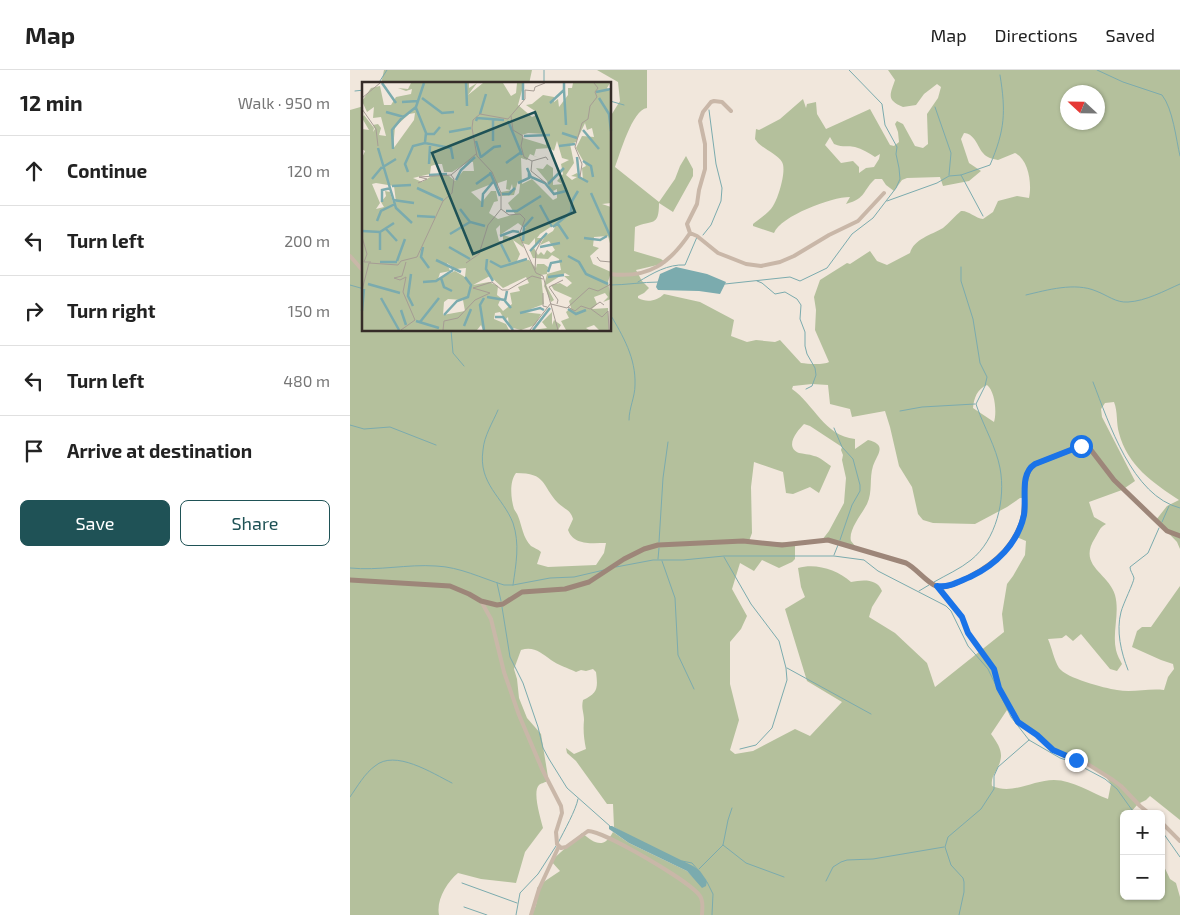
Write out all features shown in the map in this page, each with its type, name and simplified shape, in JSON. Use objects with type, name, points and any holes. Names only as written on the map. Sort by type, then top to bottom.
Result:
[{"type":"street","points":[[731,111],[722,102],[714,101],[705,108],[701,116],[700,125],[705,144],[705,169],[697,204],[687,224],[690,233],[697,236],[715,252],[740,262],[761,266],[780,262],[858,221],[884,193]]},
{"type":"street","points":[[611,274],[634,274],[663,265],[676,253],[690,233]]},
{"type":"street","points":[[350,256],[362,270]]},
{"type":"street","points":[[937,586],[950,586],[974,575],[1001,556],[1011,545],[1022,520],[1027,473],[1035,464],[1077,447],[1084,446],[1091,450],[1121,487],[1167,531],[1180,536]]},
{"type":"street","points":[[350,580],[450,586],[481,601],[500,605],[522,592],[565,589],[589,582],[624,559],[644,549],[658,545],[743,542],[782,545],[828,540],[906,563],[937,586],[962,617],[968,633],[994,669],[999,688],[1018,722],[1037,735],[1053,750],[1086,763],[1122,786],[1145,810]]},
{"type":"street","points":[[481,601],[491,620],[504,672],[519,715],[542,769],[562,806],[556,836],[559,846],[539,889],[531,915]]},
{"type":"street","points":[[1165,826],[1180,841]]},
{"type":"street","points":[[559,846],[566,847],[588,831],[602,834],[638,853],[692,888],[702,900],[702,915]]},
{"type":"green space","points":[[384,70],[532,70],[529,82],[381,82]]},
{"type":"green space","points":[[597,70],[647,70],[647,108],[636,116],[623,143],[615,167],[659,202],[675,179],[686,156],[693,169],[693,176],[673,212],[659,203],[656,219],[635,227],[634,251],[661,259],[666,263],[636,270],[642,281],[649,288],[638,298],[652,300],[664,294],[700,302],[734,320],[731,336],[747,342],[756,340],[775,342],[780,340],[801,363],[823,364],[829,362],[815,330],[816,310],[814,297],[820,280],[870,251],[877,261],[887,265],[910,253],[915,244],[943,228],[961,211],[983,219],[993,212],[998,201],[1017,196],[1029,198],[1028,173],[1020,156],[1015,153],[998,160],[989,158],[971,136],[964,133],[961,139],[969,163],[981,171],[969,181],[943,186],[940,177],[907,178],[902,180],[894,191],[882,179],[875,179],[864,194],[853,202],[846,204],[850,197],[819,204],[786,220],[774,233],[753,226],[753,224],[771,209],[775,202],[781,184],[783,166],[780,159],[755,139],[756,129],[759,130],[780,119],[803,99],[806,108],[807,104],[816,102],[817,114],[826,129],[870,109],[890,145],[894,146],[899,142],[895,124],[897,121],[903,124],[915,146],[923,148],[928,144],[927,114],[938,98],[941,87],[937,84],[924,94],[916,105],[903,107],[892,99],[891,93],[895,80],[888,70],[1180,70],[1180,549],[1177,542],[1156,520],[1167,506],[1179,500],[1151,480],[1128,455],[1119,433],[1114,402],[1105,403],[1101,409],[1102,417],[1135,481],[1122,490],[1089,502],[1094,517],[1106,524],[1100,529],[1090,548],[1090,556],[1092,563],[1112,587],[1115,595],[1117,609],[1115,643],[1117,654],[1122,664],[1117,671],[1110,669],[1081,634],[1073,641],[1066,635],[1062,638],[1048,639],[1059,668],[1077,679],[1123,691],[1164,690],[1168,677],[1174,669],[1173,664],[1132,647],[1137,631],[1142,627],[1151,627],[1180,586],[1180,820],[1150,796],[1133,810],[1120,810],[1120,900],[1165,900],[1165,868],[1170,879],[1176,883],[1180,897],[1180,915],[530,915],[536,906],[537,888],[560,871],[551,861],[582,833],[595,842],[603,843],[613,832],[629,843],[687,871],[692,876],[707,881],[614,827],[613,804],[607,804],[576,761],[567,753],[566,748],[574,754],[586,749],[582,703],[596,689],[596,672],[593,669],[576,672],[537,651],[526,649],[521,650],[514,669],[519,698],[527,718],[541,734],[548,777],[546,782],[539,785],[536,793],[543,828],[525,852],[516,883],[481,879],[458,873],[443,892],[439,903],[439,915],[350,915],[350,110],[362,107],[362,331],[611,331],[611,115],[620,101],[618,82]],"holes":[[[830,137],[834,144],[855,147],[875,157],[880,154],[879,159],[874,167],[866,168],[859,173],[859,167],[853,161],[841,163],[825,145]],[[828,385],[830,404],[850,409],[852,417],[885,411],[899,466],[912,487],[918,514],[923,520],[933,523],[975,524],[1020,498],[1024,498],[1020,522],[1014,536],[1026,541],[1025,555],[1007,584],[1002,614],[1004,632],[935,687],[927,663],[895,633],[869,617],[872,607],[882,591],[877,584],[864,581],[851,582],[833,571],[819,567],[798,568],[801,587],[805,597],[785,609],[807,681],[842,702],[810,736],[795,729],[753,751],[735,754],[730,750],[739,720],[730,684],[730,642],[741,629],[747,616],[732,589],[740,563],[754,571],[762,560],[779,568],[795,559],[795,543],[749,541],[752,533],[751,487],[754,462],[783,472],[786,493],[793,494],[810,487],[819,493],[831,466],[821,459],[799,453],[792,447],[793,439],[804,424],[842,447],[842,460],[846,478],[844,503],[822,540],[855,546],[851,541],[852,532],[869,499],[873,466],[880,450],[878,444],[868,440],[855,449],[855,439],[844,437],[827,426],[800,395],[792,389],[793,386]],[[987,385],[994,397],[994,422],[973,408],[978,391]],[[516,473],[533,475],[542,481],[558,503],[572,516],[573,519],[568,530],[574,539],[589,543],[606,543],[604,553],[596,565],[548,567],[537,564],[541,552],[531,546],[524,536],[512,500],[512,481]],[[1007,710],[1058,751],[1103,773],[1111,784],[1108,799],[1075,784],[1054,780],[1008,789],[992,786],[992,778],[999,765],[1001,752],[991,734]]]},
{"type":"water","points":[[676,267],[707,274],[726,282],[720,294],[699,291],[658,290],[656,287],[660,274]]},
{"type":"water","points":[[609,826],[693,866],[700,871],[707,881],[706,886],[702,888],[687,871],[629,843],[609,829]]},
{"type":"waterway","points":[[379,82],[387,70]]},
{"type":"waterway","points":[[544,70],[544,82]]},
{"type":"waterway","points":[[725,284],[790,277],[800,281],[827,268],[852,234],[873,218],[896,188],[900,179],[896,154],[897,147],[885,125],[882,104],[849,70]]},
{"type":"waterway","points":[[1097,70],[1123,82],[1162,95],[1169,108],[1180,156]]},
{"type":"waterway","points":[[887,201],[937,183],[949,176],[961,175],[990,165],[999,141],[1003,121],[1000,75]]},
{"type":"waterway","points":[[355,91],[362,90]]},
{"type":"waterway","points":[[611,101],[624,105]]},
{"type":"waterway","points":[[935,107],[951,153],[949,175]]},
{"type":"waterway","points":[[703,235],[711,225],[721,201],[722,188],[716,164],[709,110]]},
{"type":"waterway","points":[[961,175],[983,216]]},
{"type":"waterway","points":[[638,282],[655,272],[685,265],[697,237]]},
{"type":"waterway","points":[[934,582],[962,566],[980,552],[993,531],[1002,493],[1002,480],[998,460],[976,404],[985,386],[987,377],[980,363],[973,319],[961,281],[961,267]]},
{"type":"waterway","points":[[757,281],[775,294],[785,292],[797,299],[801,305],[800,319],[805,332],[805,346],[815,368],[816,375],[812,386],[806,389]]},
{"type":"waterway","points":[[611,285],[659,282]]},
{"type":"waterway","points":[[1026,295],[1061,288],[1079,287],[1088,288],[1119,301],[1128,302],[1148,298],[1180,284]]},
{"type":"waterway","points":[[350,285],[362,288]]},
{"type":"waterway","points":[[611,316],[631,356],[635,375],[635,389],[629,420]]},
{"type":"waterway","points":[[451,331],[453,353],[464,366]]},
{"type":"waterway","points":[[1093,382],[1115,437],[1124,456],[1136,474],[1148,489],[1163,501],[1180,508]]},
{"type":"waterway","points":[[900,411],[922,407],[975,404]]},
{"type":"waterway","points":[[498,410],[485,440],[482,462],[492,490],[513,523],[517,554],[513,585]]},
{"type":"waterway","points":[[350,425],[364,429],[390,427],[436,445]]},
{"type":"waterway","points":[[834,428],[842,447],[853,459],[860,485],[860,491],[852,505],[840,540]]},
{"type":"waterway","points":[[659,542],[663,478],[668,442]]},
{"type":"waterway","points":[[1162,522],[1169,506]]},
{"type":"waterway","points":[[1128,670],[1121,649],[1119,627],[1121,612],[1134,578],[1130,567],[1148,553],[1159,528]]},
{"type":"waterway","points":[[834,555],[838,545]]},
{"type":"waterway","points":[[658,559],[659,548]]},
{"type":"waterway","points":[[616,567],[653,560],[683,560],[724,556],[834,556],[864,560],[878,571],[946,606],[951,611],[968,646],[988,669],[1011,717],[1029,740],[1060,758],[1075,763],[1105,779],[1117,789],[1132,810]]},
{"type":"waterway","points":[[724,557],[751,604],[779,641],[786,668],[787,680],[772,728],[756,745],[740,749]]},
{"type":"waterway","points":[[662,561],[675,598],[678,655],[694,689]]},
{"type":"waterway","points":[[350,568],[445,567],[504,585],[550,578],[574,577],[604,570]]},
{"type":"waterway","points":[[497,583],[501,601]]},
{"type":"waterway","points":[[919,591],[929,585]]},
{"type":"waterway","points":[[502,607],[510,657],[523,683],[543,748],[567,788],[611,827]]},
{"type":"waterway","points":[[787,668],[871,714]]},
{"type":"waterway","points":[[959,915],[964,882],[963,878],[951,865],[945,847],[948,837],[981,809],[994,789],[994,776],[998,767],[1029,740]]},
{"type":"waterway","points":[[350,797],[371,769],[383,761],[393,760],[414,764],[452,783]]},
{"type":"waterway","points":[[558,843],[578,799]]},
{"type":"waterway","points":[[699,869],[723,845],[732,808]]},
{"type":"waterway","points":[[1165,836],[1180,857]]},
{"type":"waterway","points":[[723,845],[746,863],[784,877]]},
{"type":"waterway","points":[[516,915],[520,893],[538,874],[556,846]]},
{"type":"waterway","points":[[826,881],[833,867],[847,860],[873,859],[944,847]]},
{"type":"waterway","points":[[682,861],[692,863],[699,871]]},
{"type":"waterway","points":[[707,882],[713,894],[712,915]]},
{"type":"waterway","points":[[462,883],[517,903]]},
{"type":"waterway","points":[[464,907],[487,915]]},
{"type":"route","points":[[1076,760],[1053,750],[1037,735],[1018,722],[999,688],[994,669],[968,633],[962,617],[937,586],[950,586],[974,575],[1001,556],[1011,545],[1021,525],[1026,499],[1026,477],[1032,466],[1081,446]]}]
